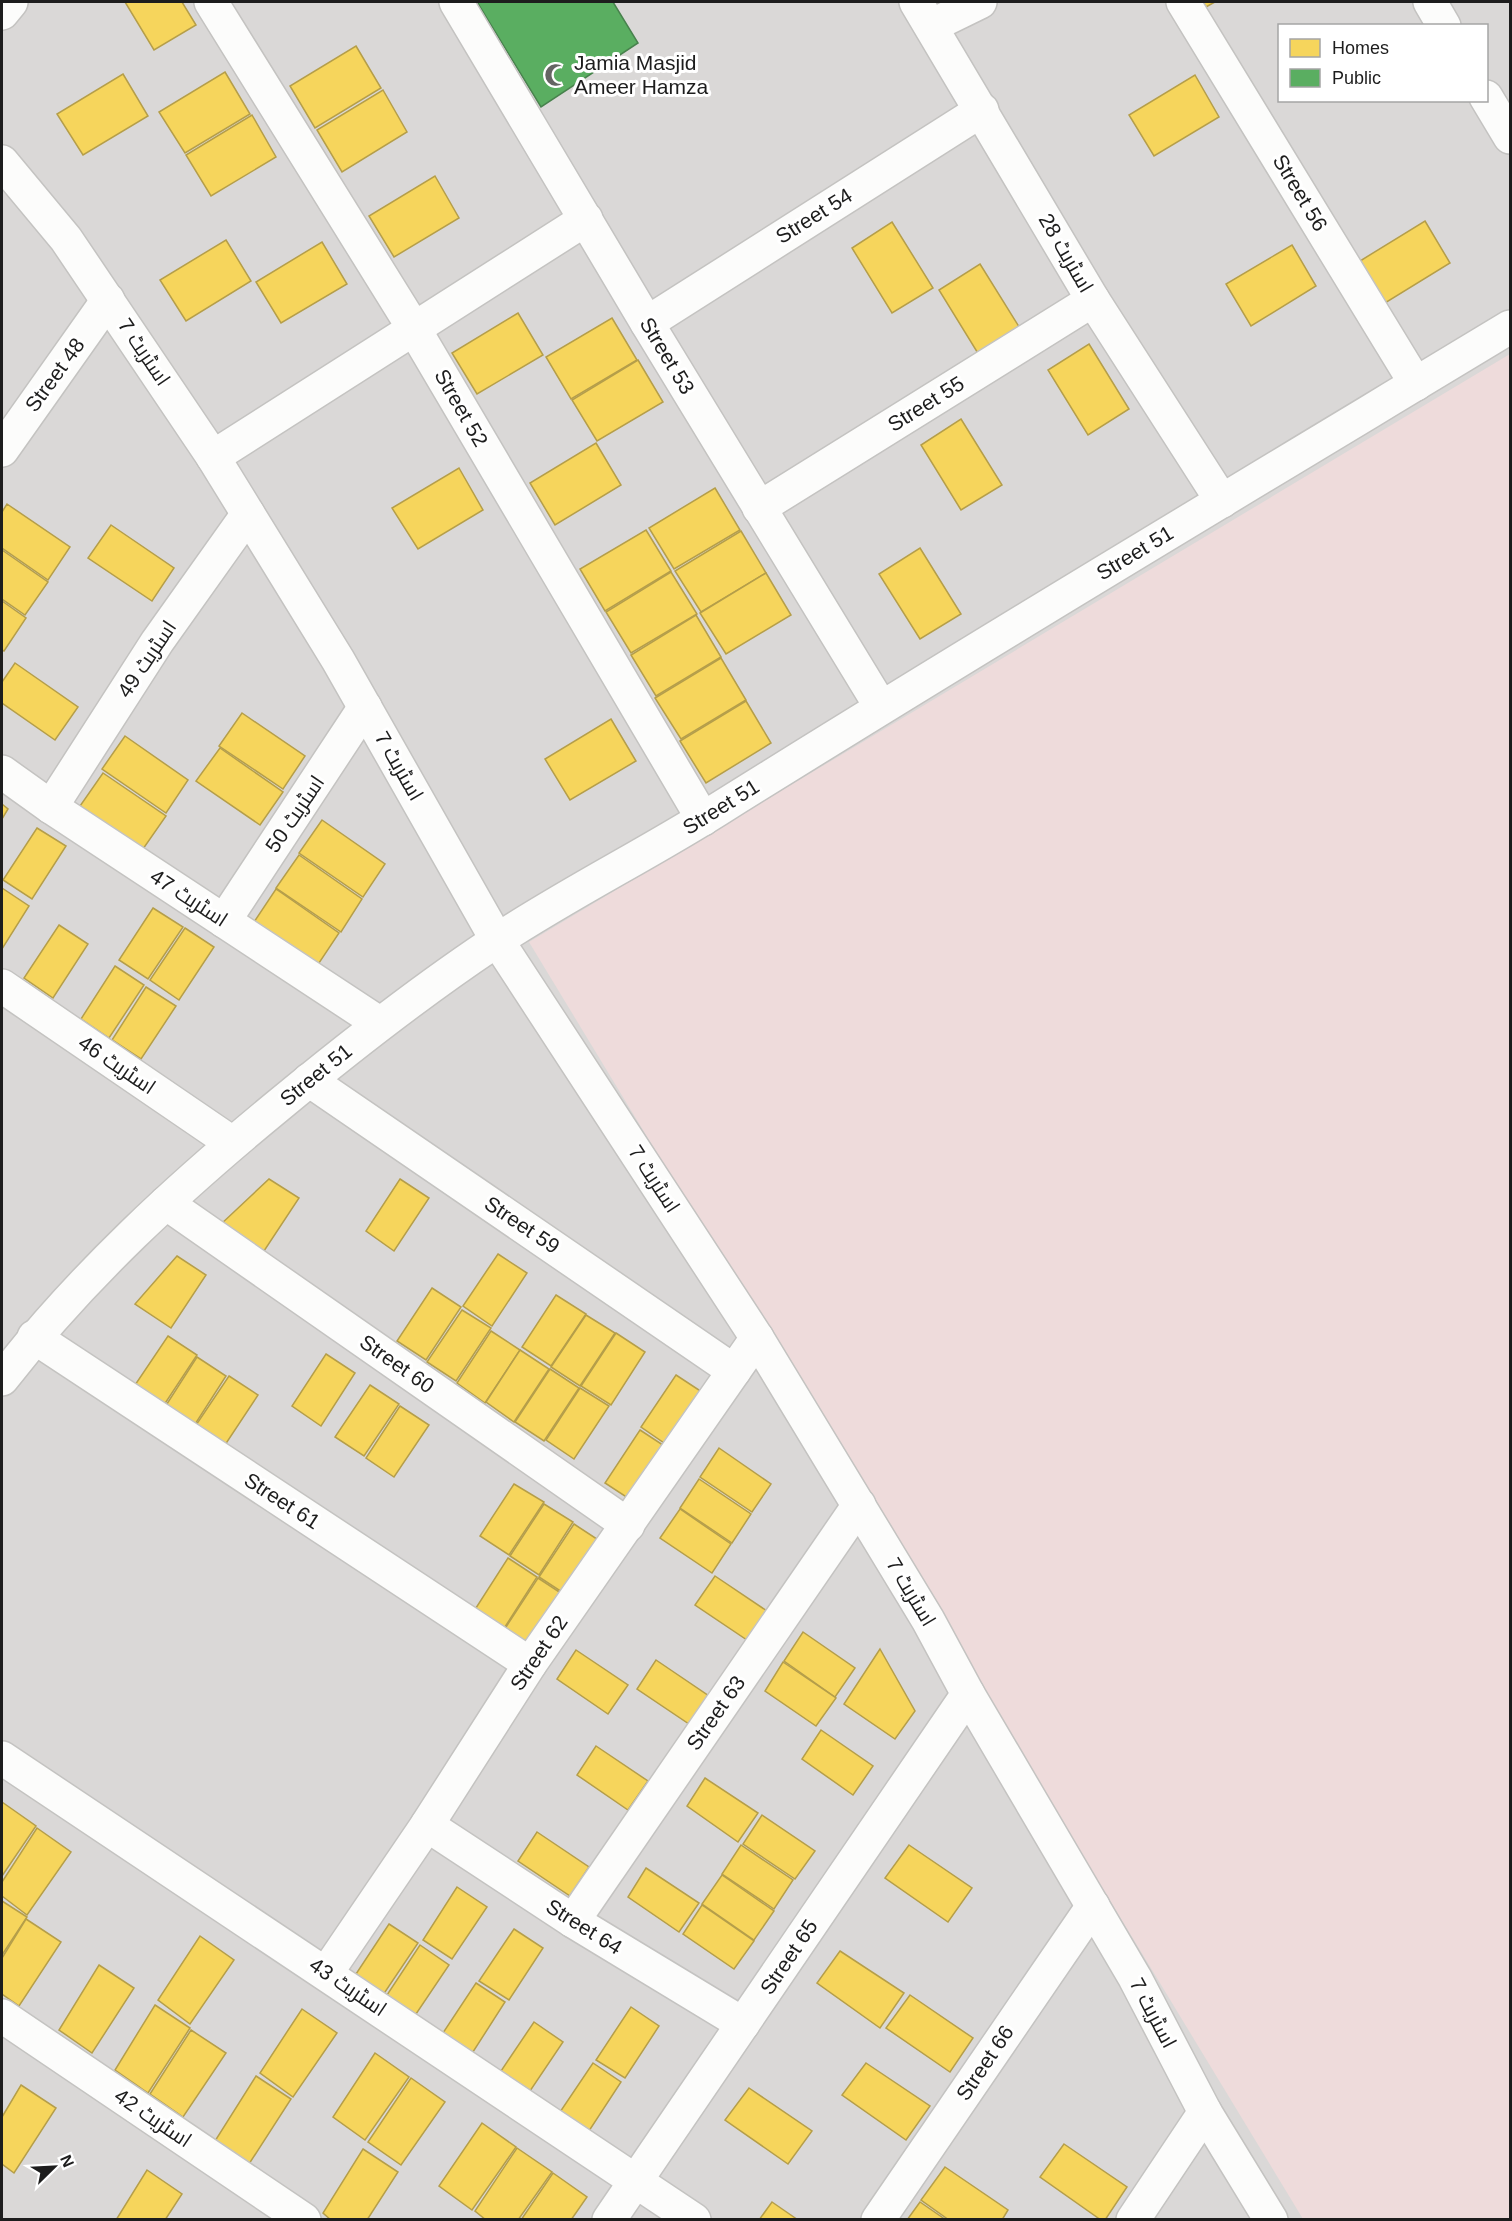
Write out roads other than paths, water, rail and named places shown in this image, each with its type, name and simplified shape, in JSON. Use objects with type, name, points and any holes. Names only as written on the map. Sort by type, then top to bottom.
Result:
[{"type":"street","points":[[2,13],[12,2]]},
{"type":"street","name":"Street 52","points":[[211,2],[413,327],[703,819]]},
{"type":"street","name":"Street 53","points":[[456,2],[647,323],[881,707]]},
{"type":"street","points":[[924,14],[980,2]]},
{"type":"street","name":"Street 56","points":[[1183,2],[1416,384]]},
{"type":"street","points":[[1430,2],[1443,24]]},
{"type":"street","name":"اسٹریٹ 28","points":[[924,14],[1093,300],[1222,501]]},
{"type":"street","points":[[1488,100],[1510,138]]},
{"type":"street","name":"Street 54","points":[[647,323],[982,110]]},
{"type":"street","name":"اسٹریٹ 7","points":[[2,162],[66,239],[213,457],[365,707],[497,940],[757,1338],[928,1620],[968,1694],[1136,1978],[1205,2112],[1271,2220]]},
{"type":"street","points":[[213,457],[413,327],[586,219]]},
{"type":"street","name":"Street 48","points":[[2,450],[108,300]]},
{"type":"street","name":"Street 55","points":[[759,508],[1093,300]]},
{"type":"street","name":"Street 51","points":[[2,1379],[34,1337],[99,1266],[232,1143],[379,1023],[497,940],[703,819],[881,707],[1510,327]]},
{"type":"street","name":"اسٹریٹ 49","points":[[51,807],[157,642],[248,514]]},
{"type":"street","name":"اسٹریٹ 50","points":[[224,921],[365,707]]},
{"type":"street","name":"اسٹریٹ 47","points":[[2,771],[51,807],[379,1023]]},
{"type":"street","name":"اسٹریٹ 46","points":[[2,987],[232,1143]]},
{"type":"street","name":"Street 59","points":[[309,1080],[734,1371]]},
{"type":"street","name":"Street 60","points":[[166,1203],[628,1524]]},
{"type":"street","name":"Street 61","points":[[34,1337],[530,1664]]},
{"type":"street","name":"Street 62","points":[[327,1972],[427,1825],[530,1664],[757,1338]]},
{"type":"street","name":"Street 63","points":[[573,1921],[859,1505]]},
{"type":"street","name":"Street 65","points":[[609,2220],[968,1694]]},
{"type":"street","name":"اسٹریٹ 43","points":[[2,1758],[327,1972],[694,2220]]},
{"type":"street","name":"Street 64","points":[[427,1825],[573,1921],[743,2024]]},
{"type":"street","name":"Street 66","points":[[878,2220],[1093,1906]]},
{"type":"street","name":"اسٹریٹ 42","points":[[2,2016],[304,2220]]},
{"type":"street","points":[[1133,2220],[1205,2112]]},
{"type":"place","name":"Jamia Masjid Ameer Hamza","points":[[556,75]]}]
